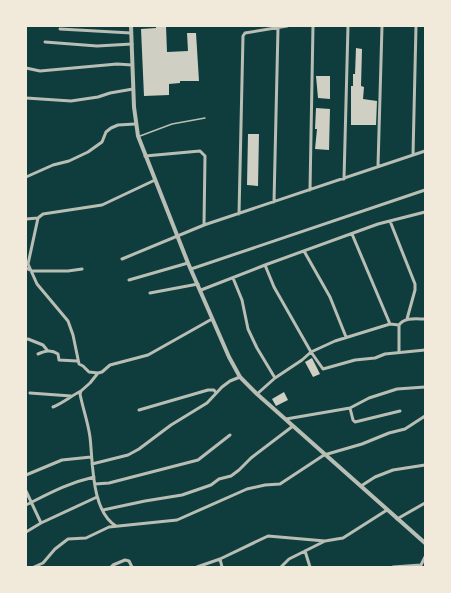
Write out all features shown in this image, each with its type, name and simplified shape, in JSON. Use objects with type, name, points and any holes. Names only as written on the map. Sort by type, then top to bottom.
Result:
[{"type":"street","points":[[131,26],[135,124],[138,136],[188,263],[229,357],[240,377],[324,455],[425,543]]},
{"type":"street","points":[[239,214],[243,36],[246,33],[287,26]]},
{"type":"street","points":[[310,190],[313,26]]},
{"type":"street","points":[[344,178],[348,26]]},
{"type":"street","points":[[378,166],[382,26]]},
{"type":"street","points":[[413,155],[416,26]]},
{"type":"street","points":[[274,202],[278,28]]},
{"type":"street","points":[[60,29],[132,33]]},
{"type":"street","points":[[45,42],[97,46],[132,44]]},
{"type":"street","points":[[26,68],[40,71],[117,64],[132,65]]},
{"type":"street","points":[[26,98],[71,101],[133,90]]},
{"type":"street","points":[[26,177],[53,164],[69,161],[88,152],[102,142],[106,132],[111,128],[118,125],[135,124]]},
{"type":"street","points":[[145,156],[200,151],[204,153],[206,156],[204,225]]},
{"type":"street","points":[[122,259],[204,225],[425,151]]},
{"type":"street","points":[[26,219],[38,218],[43,214],[102,205],[155,180]]},
{"type":"street","points":[[191,269],[425,190]]},
{"type":"street","points":[[201,290],[352,234],[390,221],[425,212]]},
{"type":"street","points":[[38,218],[28,264],[37,284],[68,321],[73,335],[77,361],[89,372],[98,373]]},
{"type":"street","points":[[390,221],[415,284],[415,290],[407,319]]},
{"type":"street","points":[[352,234],[390,324]]},
{"type":"street","points":[[304,251],[330,297],[346,337]]},
{"type":"street","points":[[129,280],[188,263]]},
{"type":"street","points":[[265,265],[274,287],[311,352],[323,369],[355,360],[375,358],[386,354],[425,350]]},
{"type":"street","points":[[26,268],[32,271],[68,271],[82,269]]},
{"type":"street","points":[[233,278],[242,300],[248,329],[257,348],[276,378]]},
{"type":"street","points":[[150,293],[198,284]]},
{"type":"street","points":[[53,407],[81,391],[98,373],[102,372],[110,365],[148,355],[212,319]]},
{"type":"street","points":[[399,352],[399,325],[402,321],[407,319],[425,319]]},
{"type":"street","points":[[257,394],[311,352],[346,337],[390,324],[399,325]]},
{"type":"street","points":[[28,339],[43,345],[46,350]]},
{"type":"street","points":[[38,354],[46,350],[58,354],[59,360],[77,361]]},
{"type":"street","points":[[92,464],[128,455],[139,449],[171,425],[207,403],[230,381],[240,377]]},
{"type":"street","points":[[285,420],[350,408],[383,393],[397,389],[425,387]]},
{"type":"street","points":[[139,410],[208,390],[214,390],[216,393]]},
{"type":"street","points":[[81,391],[80,398],[90,437],[91,457],[97,497],[110,523],[116,527]]},
{"type":"street","points":[[30,393],[71,396]]},
{"type":"street","points":[[350,408],[353,420],[355,422],[400,411]]},
{"type":"street","points":[[34,567],[43,563],[68,539],[86,538],[109,527],[177,520],[247,489],[265,485],[280,484],[324,455],[362,444],[389,433],[404,429],[425,416]]},
{"type":"street","points":[[103,510],[145,500],[182,495],[211,485],[219,480],[231,476],[251,458],[292,426]]},
{"type":"street","points":[[95,484],[109,483],[198,460],[230,435]]},
{"type":"street","points":[[26,476],[62,460],[91,457]]},
{"type":"street","points":[[361,486],[374,477],[393,470],[425,465]]},
{"type":"street","points":[[26,505],[52,491],[74,482],[94,477]]},
{"type":"street","points":[[26,491],[41,523]]},
{"type":"street","points":[[26,532],[41,523],[97,497]]},
{"type":"street","points":[[397,519],[425,503]]},
{"type":"street","points":[[197,567],[220,559],[268,536],[325,541],[343,538],[387,510]]},
{"type":"street","points":[[281,567],[289,558],[325,541]]},
{"type":"street","points":[[305,551],[310,567]]},
{"type":"street","points":[[393,567],[420,566],[425,557]]},
{"type":"street","points":[[220,559],[222,567]]},
{"type":"street","points":[[111,567],[112,565],[125,560],[129,561],[132,567]]},
{"type":"street","points":[[43,563],[45,567]]},
{"type":"lane","points":[[138,136],[172,124],[205,118]]},
{"type":"building","points":[[156,26],[166,26],[167,52],[188,51],[187,33],[196,33],[199,81],[180,81],[180,83],[169,84],[169,95],[144,96],[141,29],[156,28]]},
{"type":"building","points":[[356,48],[362,49],[361,86],[364,87],[363,99],[377,101],[376,125],[351,125],[351,86],[353,86],[353,74],[355,74]]},
{"type":"building","points":[[316,76],[330,76],[330,99],[318,98]]},
{"type":"building","points":[[316,108],[330,109],[329,150],[315,149],[317,129],[315,129]]},
{"type":"building","points":[[248,134],[259,134],[258,186],[247,185]]},
{"type":"building","points":[[312,358],[320,374],[313,377],[305,362]]},
{"type":"building","points":[[284,392],[288,400],[276,406],[272,399]]}]
